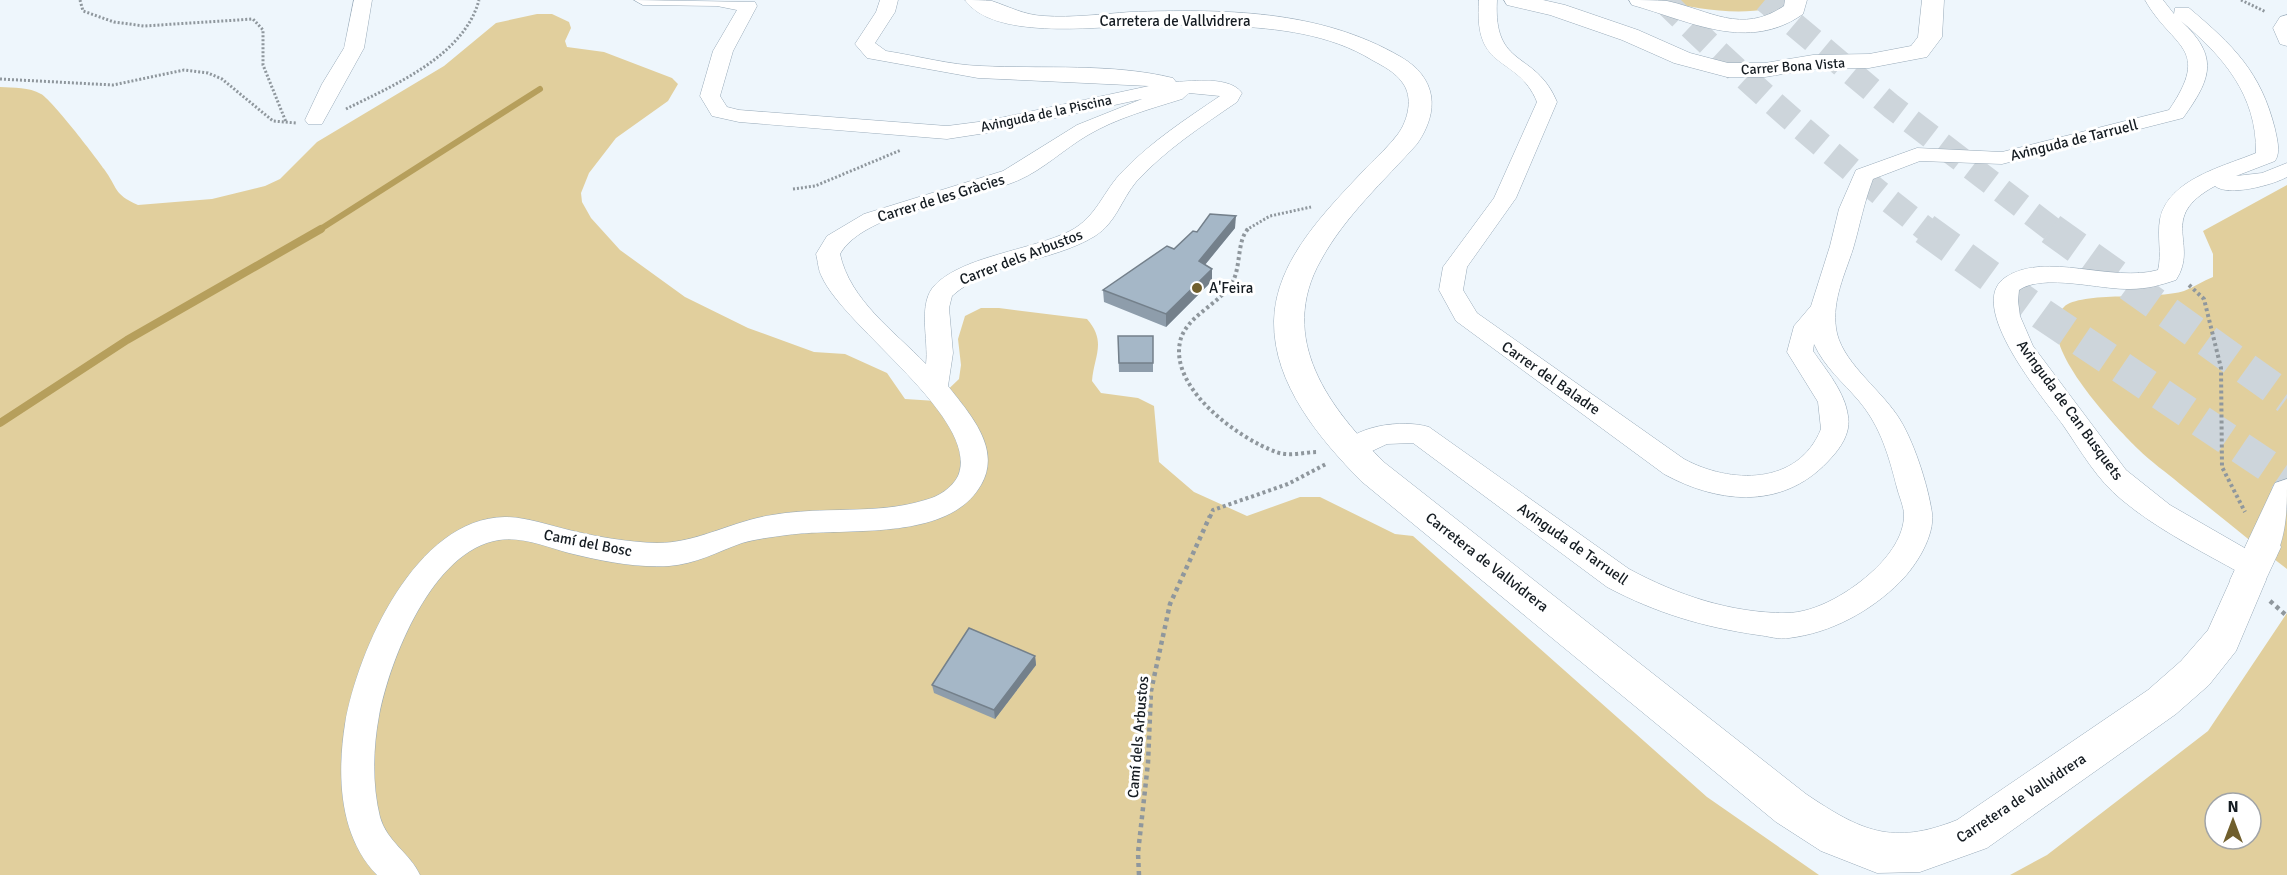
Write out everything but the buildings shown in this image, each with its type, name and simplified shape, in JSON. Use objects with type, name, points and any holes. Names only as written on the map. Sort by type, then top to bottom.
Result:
[{"type":"main road","name":"Carretera de Vallvidrera","points":[[976,0],[1000,14],[1019,20],[1045,23],[1222,19],[1274,22],[1338,36],[1394,61],[1412,78],[1422,98],[1422,111],[1408,139],[1324,234],[1305,262],[1294,286],[1290,332],[1303,386],[1351,451],[1791,808],[1833,837],[1878,853],[1924,852],[1972,834],[2162,702],[2195,673],[2223,640],[2287,492]]},
{"type":"main road","name":"Carrer Bona Vista","points":[[1515,0],[1557,10],[1630,35],[1682,58],[1727,70],[1746,71],[1813,62],[1869,61],[1919,52],[1930,37],[1933,0]]},
{"type":"main road","points":[[1640,0],[1717,21],[1758,27],[1781,19],[1796,9],[1796,0]]},
{"type":"street","points":[[315,120],[332,84],[354,48],[363,0]]},
{"type":"street","name":"Avinguda de la Piscina","points":[[643,0],[717,1],[748,6],[723,51],[713,78],[710,96],[719,112],[740,116],[879,125],[923,132],[939,131],[983,128],[1073,105],[1183,88]]},
{"type":"street","name":"Avinguda de la Piscina","points":[[889,0],[885,14],[865,44],[874,54],[997,74],[1154,79],[1183,88]]},
{"type":"street","name":"Carrer del Baladre","points":[[1488,0],[1484,19],[1486,33],[1495,48],[1507,61],[1544,90],[1547,102],[1531,129],[1504,199],[1460,260],[1451,279],[1452,294],[1468,319],[1676,467],[1717,484],[1751,485],[1781,482],[1805,467],[1824,451],[1833,431],[1835,408],[1826,387],[1800,352],[1806,326],[1822,309]]},
{"type":"street","name":"Avinguda de Tarruell","points":[[1351,451],[1377,435],[1401,432],[1419,434],[1589,559],[1650,596],[1712,616],[1749,623],[1787,626],[1819,619],[1869,594],[1896,567],[1912,542],[1918,515],[1902,454],[1889,423],[1869,395],[1833,357],[1825,340],[1822,309],[1842,246],[1850,209],[1864,175],[1917,154],[2002,158],[2176,114],[2193,86],[2199,58],[2192,42],[2158,9],[2154,0]]},
{"type":"street","points":[[2171,0],[2174,6],[2227,50],[2241,66],[2259,105],[2268,139],[2267,156],[2194,188],[2176,204],[2172,216],[2171,267]]},
{"type":"street","name":"Carrer dels Arbustos","points":[[935,387],[940,333],[937,308],[939,298],[945,288],[984,269],[1053,247],[1095,227],[1106,217],[1117,193],[1127,179],[1150,156],[1162,145],[1230,98],[1232,93],[1224,87],[1183,88]]},
{"type":"street","name":"Carrer de les Gràcies","points":[[935,387],[849,298],[829,271],[828,255],[834,241],[868,221],[896,210],[1016,175],[1072,136],[1124,112],[1175,95],[1183,88]]},
{"type":"street","points":[[2194,188],[2267,179],[2287,169]]},
{"type":"street","name":"Avinguda de Can Busquets","points":[[2171,267],[2168,275],[2156,280],[2135,283],[2026,276],[2010,284],[2005,295],[2007,313],[2014,333],[2039,373],[2098,454],[2130,491],[2178,525],[2254,564]]},
{"type":"street","name":"Camí del Bosc","points":[[402,875],[373,844],[360,804],[359,733],[369,687],[386,643],[405,607],[449,550],[468,536],[501,528],[618,551],[677,553],[703,548],[736,534],[779,524],[897,516],[948,504],[966,488],[978,466],[974,440],[935,387]]},
{"type":"path","points":[[80,0],[84,11],[106,21],[128,26],[165,26],[236,17],[253,19],[263,30],[263,65],[286,122]]},
{"type":"path","points":[[0,79],[113,85],[184,70],[208,73],[222,79],[273,121],[315,120],[362,101],[453,44],[472,21],[479,9],[479,0]]},
{"type":"path","points":[[2241,0],[2287,28]]},
{"type":"path","points":[[793,189],[815,186],[939,131]]},
{"type":"path","points":[[1351,451],[1278,453],[1237,430],[1197,397],[1179,365],[1180,341],[1196,321],[1228,290],[1243,252],[1242,238],[1250,225],[1266,216],[1357,198]]},
{"type":"path","points":[[2171,267],[2204,299],[2221,368],[2222,467],[2254,564]]},
{"type":"path","name":"Camí dels Arbustos","points":[[1139,875],[1138,853],[1148,763],[1151,692],[1170,604],[1213,510],[1288,484],[1351,451]]},
{"type":"shaded area","points":[[1661,0],[1772,0],[1769,9],[1728,11]]},
{"type":"shaded area","points":[[537,14],[552,14],[569,22],[571,28],[565,41],[567,47],[604,52],[672,78],[678,84],[668,101],[616,138],[589,173],[581,193],[582,202],[591,218],[620,250],[685,297],[748,328],[814,352],[845,354],[887,373],[905,399],[936,401],[959,379],[961,365],[958,339],[965,316],[981,308],[999,308],[1087,319],[1093,327],[1098,342],[1092,381],[1101,393],[1138,398],[1154,406],[1159,462],[1194,492],[1247,516],[1300,497],[1320,497],[1395,534],[1413,536],[1707,797],[1819,875],[0,875],[0,87],[32,90],[46,98],[92,152],[120,194],[130,201],[138,205],[212,199],[265,186],[280,179],[317,142],[444,66],[496,23]]},
{"type":"shaded area","points":[[2287,185],[2287,569],[2153,463],[2112,422],[2066,360],[2058,339],[2056,321],[2064,307],[2073,302],[2102,297],[2172,294],[2184,291],[2213,277],[2213,254],[2203,231]]},
{"type":"shaded area","points":[[2287,613],[2287,875],[2010,875],[2047,855],[2208,731]]},
{"type":"waterway","points":[[319,230],[540,89]]},
{"type":"waterway","points":[[0,423],[127,340],[321,229]]},
{"type":"tunnel","points":[[1663,0],[1792,119],[1858,176],[1927,230]]},
{"type":"tunnel","points":[[1765,0],[1891,106],[2053,230]]},
{"type":"tunnel","points":[[1925,229],[2042,314],[2287,479]]},
{"type":"tunnel","points":[[2051,229],[2287,398]]},
{"type":"place","name":"A'Feira","points":[[1197,288]]}]
